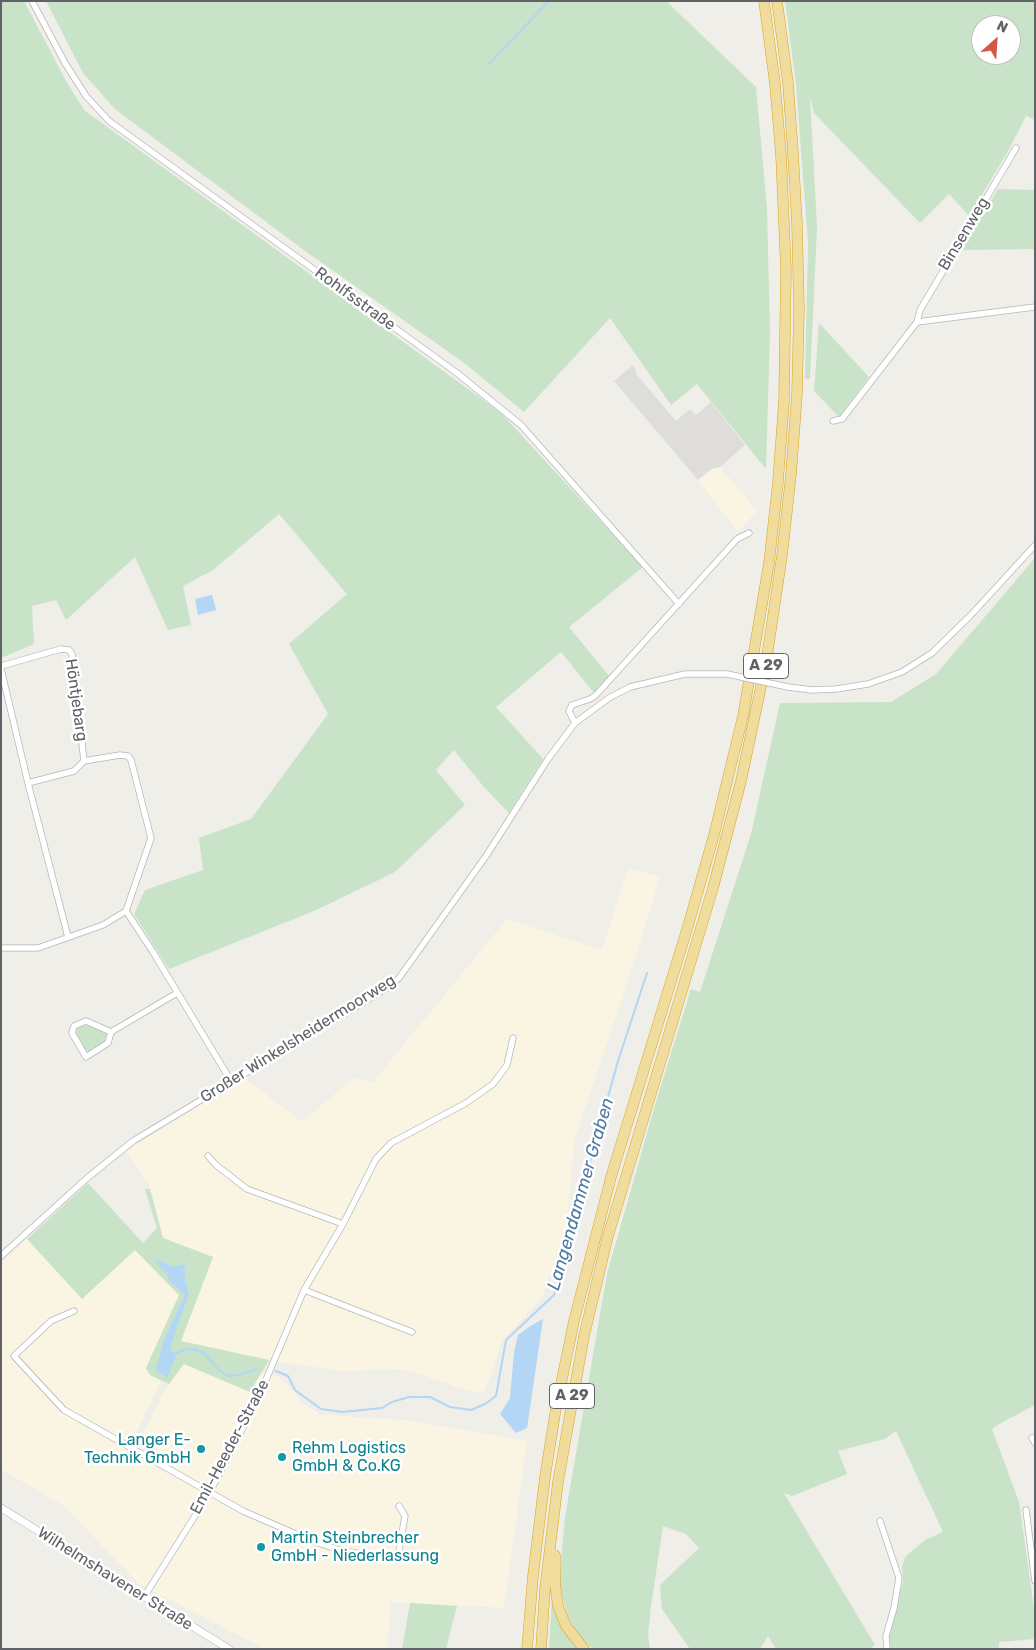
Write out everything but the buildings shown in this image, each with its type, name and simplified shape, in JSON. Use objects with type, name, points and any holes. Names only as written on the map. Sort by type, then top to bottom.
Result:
[{"type":"highway","name":"A 29","points":[[528,1649],[533,1576],[545,1477],[556,1408],[574,1321],[611,1177],[688,926],[716,826],[745,708],[769,562],[778,482],[784,401],[786,270],[781,155],[775,84],[764,1]]},
{"type":"highway","name":"A 29","points":[[541,1649],[545,1588],[558,1482],[582,1345],[608,1236],[713,888],[741,781],[766,663],[782,556],[797,394],[799,308],[797,223],[788,83],[777,1]]},
{"type":"highway","points":[[558,1482],[562,1493],[554,1564],[556,1597],[566,1626],[584,1649]]},
{"type":"street","name":"Rohlfsstraße","points":[[32,1],[65,64],[86,96],[109,121],[457,373],[521,424],[678,604]]},
{"type":"street","name":"Binsenweg","points":[[917,322],[920,310],[1016,148]]},
{"type":"street","points":[[833,421],[842,419],[917,322],[1035,307]]},
{"type":"street","points":[[575,723],[569,710],[572,705],[596,695],[737,539],[749,533]]},
{"type":"street","name":"Großer Winkelsheidermoorweg","points":[[1,1256],[86,1179],[133,1141],[387,988],[399,978],[486,856],[552,753],[575,723],[609,698],[630,687],[684,674],[726,674],[812,690],[836,689],[868,684],[902,672],[932,653],[971,615],[1035,545]]},
{"type":"street","name":"Höntjebarg","points":[[68,937],[28,783],[1,668],[62,649],[69,650],[72,654],[84,761]]},
{"type":"street","name":"Höntjebarg","points":[[28,783],[74,771],[84,761],[120,755],[128,756],[131,760],[151,838],[126,910]]},
{"type":"street","points":[[1,948],[38,948],[103,925],[126,910],[231,1081]]},
{"type":"street","points":[[111,1032],[86,1021],[74,1026],[72,1033],[86,1057],[108,1043],[111,1032],[177,993]]},
{"type":"street","name":"Emil-Heeder-Straße","points":[[144,1597],[210,1492],[260,1394],[304,1290],[343,1224],[376,1159],[391,1143],[466,1103],[493,1084],[506,1065],[513,1038]]},
{"type":"street","points":[[208,1156],[216,1165],[247,1189],[343,1224]]},
{"type":"street","points":[[304,1290],[412,1332]]},
{"type":"street","points":[[74,1311],[50,1321],[14,1356],[64,1410],[243,1512],[312,1541],[343,1551],[389,1558],[397,1555],[404,1516],[399,1506]]},
{"type":"street","name":"Wilhelmshavener Straße","points":[[1,1508],[229,1649]]},
{"type":"street","points":[[1026,1510],[1035,1581]]},
{"type":"street","points":[[880,1521],[899,1578],[894,1608],[886,1636],[887,1649]]},
{"type":"shaded area","points":[[633,365],[637,375],[676,421],[690,409],[696,415],[711,402],[745,445],[720,467],[712,469],[698,480],[614,381]]},
{"type":"shaded area","points":[[720,467],[757,511],[738,532],[698,480],[712,468]]},
{"type":"shaded area","points":[[628,868],[660,877],[627,985],[574,1141],[566,1232],[542,1297],[503,1340],[483,1393],[465,1390],[400,1369],[340,1371],[269,1360],[181,1341],[213,1257],[163,1238],[149,1184],[126,1152],[243,1077],[302,1122],[355,1077],[373,1082],[507,919],[602,950]]},
{"type":"shaded area","points":[[27,1239],[82,1299],[135,1250],[179,1295],[146,1368],[150,1375],[161,1381],[133,1439],[139,1442],[168,1384],[184,1364],[249,1392],[262,1372],[279,1377],[303,1404],[321,1415],[405,1420],[527,1441],[504,1608],[391,1602],[387,1649],[265,1649],[138,1583],[64,1506],[1,1469],[1,1263]]},
{"type":"green space","points":[[1,1],[24,1],[65,79],[84,110],[501,413],[643,567],[569,627],[610,677],[595,694],[561,652],[496,707],[543,759],[509,813],[483,786],[454,750],[436,770],[465,805],[395,872],[314,911],[169,969],[134,914],[145,890],[203,870],[199,838],[251,819],[328,714],[289,644],[347,594],[279,514],[213,570],[183,586],[191,625],[168,630],[135,557],[66,620],[56,600],[32,606],[34,644],[1,658]]},
{"type":"green space","points":[[46,1],[666,1],[756,87],[767,208],[770,332],[766,469],[697,384],[671,405],[610,318],[524,412],[463,362],[305,251],[115,109],[83,73]]},
{"type":"green space","points":[[785,1],[1035,1],[1035,120],[1026,116],[1007,153],[969,216],[949,194],[920,223],[814,113],[810,97],[817,228],[810,379],[805,379],[808,243],[796,84]]},
{"type":"green space","points":[[998,189],[1035,190],[1035,249],[960,250]]},
{"type":"green space","points":[[819,323],[869,377],[839,417],[814,391]]},
{"type":"green space","points":[[1035,558],[1035,1405],[992,1429],[1019,1502],[1035,1615],[1035,1639],[999,1642],[999,1649],[891,1649],[888,1637],[903,1582],[902,1567],[905,1557],[925,1540],[943,1532],[896,1431],[885,1439],[838,1451],[847,1474],[792,1496],[784,1493],[875,1645],[869,1649],[776,1649],[768,1636],[760,1649],[690,1649],[662,1609],[660,1588],[661,1584],[699,1548],[686,1534],[663,1526],[651,1606],[648,1635],[650,1649],[593,1649],[580,1636],[569,1619],[560,1582],[565,1517],[607,1274],[655,1105],[691,989],[700,992],[751,834],[780,703],[891,702],[936,674]]},
{"type":"green space","points":[[86,1025],[108,1034],[104,1043],[91,1049],[90,1052],[83,1048],[75,1033],[78,1026]]},
{"type":"green space","points":[[88,1183],[143,1243],[157,1228],[145,1189],[150,1189],[163,1238],[213,1257],[181,1341],[269,1360],[250,1392],[184,1364],[169,1384],[150,1375],[146,1368],[179,1295],[135,1250],[82,1299],[27,1239]]},
{"type":"green space","points":[[552,1596],[581,1649],[549,1649]]},
{"type":"green space","points":[[410,1603],[457,1606],[446,1649],[402,1649]]},
{"type":"water","points":[[212,595],[216,610],[198,615],[195,599]]},
{"type":"water","points":[[156,1259],[173,1267],[183,1264],[185,1283],[189,1293],[170,1348],[176,1357],[167,1378],[156,1370],[164,1340],[185,1295],[170,1281]]},
{"type":"water","points":[[543,1319],[527,1428],[516,1433],[500,1414],[510,1398],[514,1352],[518,1335]]},
{"type":"waterway","points":[[489,64],[549,1]]},
{"type":"waterway","name":"Langendammer Graben","points":[[276,1371],[288,1376],[295,1390],[321,1409],[342,1412],[382,1408],[392,1402],[409,1397],[430,1397],[450,1407],[471,1410],[485,1404],[496,1396],[506,1340],[554,1295],[618,1061],[647,973]]},
{"type":"waterway","name":"Langendammer Graben","points":[[174,1354],[192,1349],[204,1353],[220,1371],[228,1376],[239,1375],[257,1369]]},
{"type":"place","name":"Langer E- Technik GmbH","points":[[201,1449]]},
{"type":"place","name":"Rehm Logistics GmbH & Co.KG","points":[[282,1457]]},
{"type":"place","name":"Martin Steinbrecher GmbH - Niederlassung","points":[[261,1547]]}]
